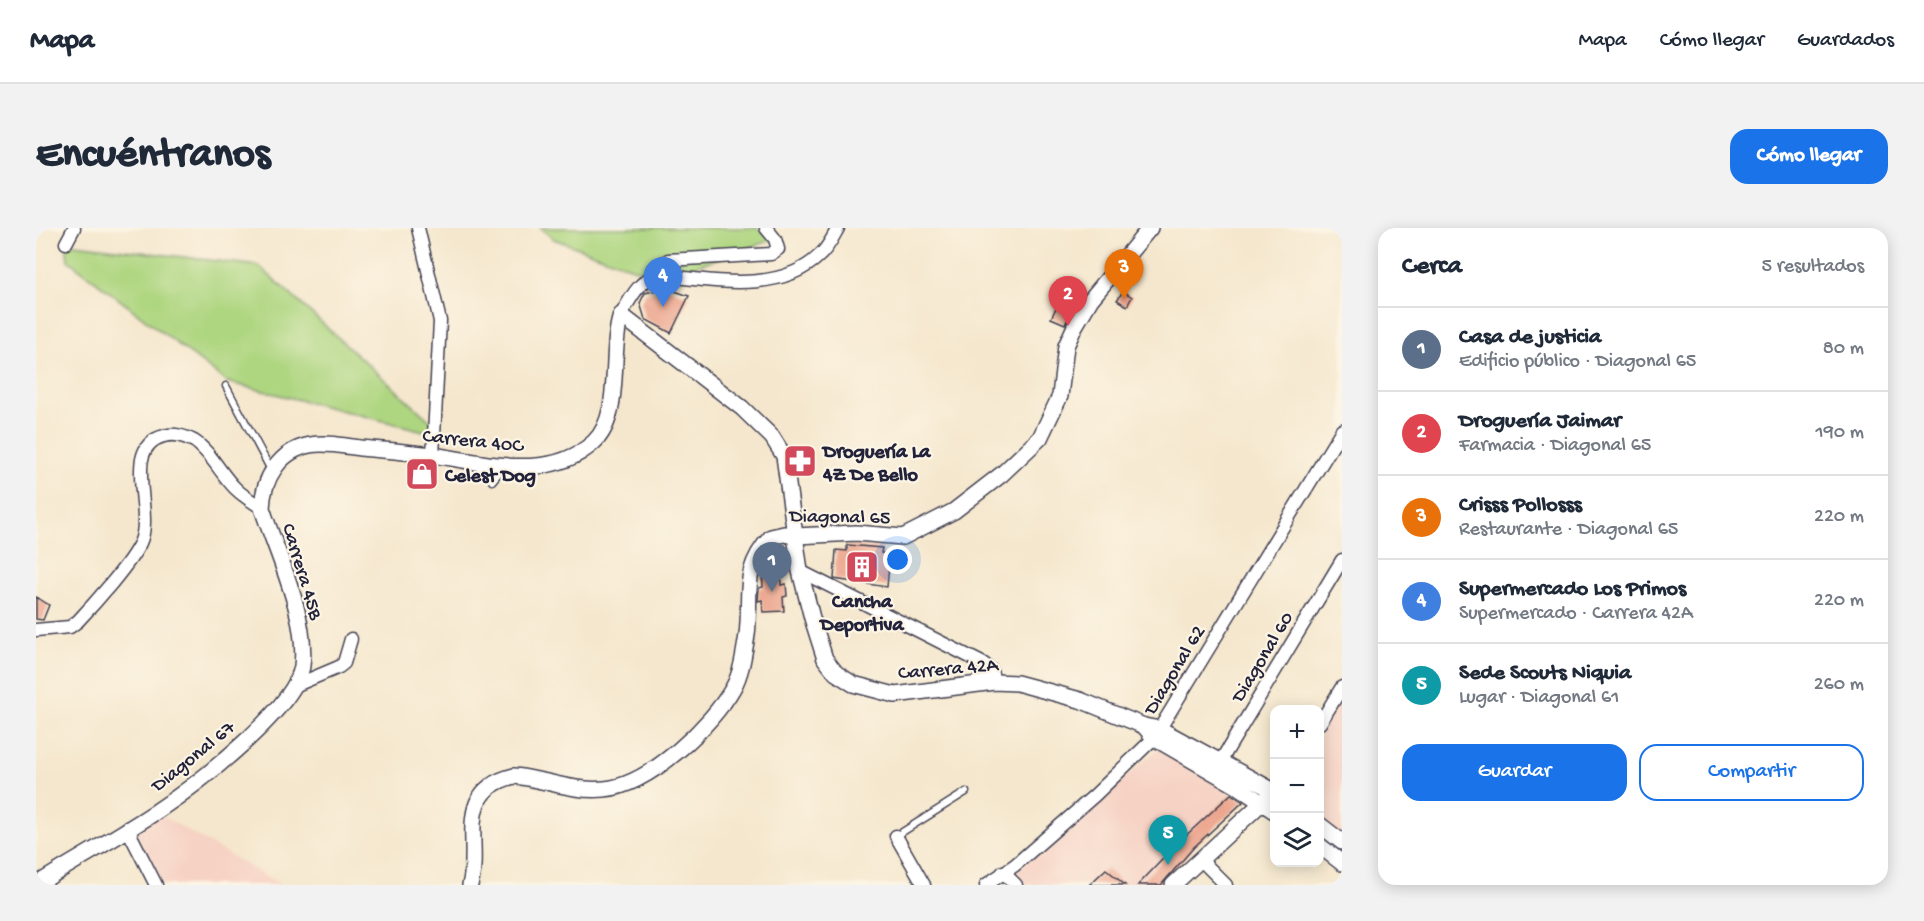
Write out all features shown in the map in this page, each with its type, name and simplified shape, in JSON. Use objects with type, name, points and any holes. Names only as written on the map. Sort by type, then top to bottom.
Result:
[{"type":"street","points":[[66,243],[74,228]]},
{"type":"street","points":[[418,228],[440,321],[433,455]]},
{"type":"street","name":"Carrera 40C","points":[[271,471],[293,451],[310,445],[433,455],[538,467],[566,459],[594,442],[604,428],[609,413],[617,328],[621,315],[636,289],[645,280],[656,275],[662,264],[668,260],[771,254],[778,249],[775,239],[766,228]]},
{"type":"street","points":[[656,275],[750,281],[780,278],[820,255],[838,228]]},
{"type":"street","name":"Diagonal 65","points":[[470,885],[474,812],[479,799],[489,787],[502,779],[514,776],[586,789],[605,789],[621,785],[666,759],[708,721],[726,699],[739,675],[747,631],[751,565],[771,537],[784,534],[796,536],[856,533],[903,537],[954,511],[1002,474],[1040,438],[1060,396],[1066,346],[1075,326],[1091,299],[1150,228]]},
{"type":"street","name":"Carrera 42A","points":[[621,315],[742,408],[772,437],[783,456],[800,571],[825,659],[836,673],[853,684],[895,695],[994,682],[1017,683],[1080,700],[1152,731],[1217,767]]},
{"type":"street","name":"Diagonal 62","points":[[986,885],[1095,795],[1152,731],[1342,430]]},
{"type":"street","points":[[36,630],[70,627],[78,621],[140,544],[144,526],[140,460],[144,449],[153,441],[172,435],[184,436],[197,443],[236,490],[262,508]]},
{"type":"street","name":"Carrera 45B","points":[[271,471],[262,492],[262,508],[301,628],[302,668],[294,686]]},
{"type":"street","name":"Diagonal 60","points":[[1217,767],[1342,560]]},
{"type":"street","points":[[800,571],[984,664],[991,670],[994,682]]},
{"type":"street","points":[[294,686],[344,663],[351,639]]},
{"type":"street","name":"Diagonal 67","points":[[36,885],[160,809],[241,745],[287,699],[294,686]]},
{"type":"street","points":[[1324,716],[1342,687]]},
{"type":"street","points":[[1217,767],[1270,790]]},
{"type":"street","points":[[1217,767],[1270,808]]},
{"type":"street","points":[[1173,885],[1260,802],[1270,795]]},
{"type":"street","points":[[127,828],[156,885]]},
{"type":"street","points":[[1324,828],[1342,842]]},
{"type":"street","points":[[896,836],[924,885]]},
{"type":"street","points":[[1324,849],[1342,863]]},
{"type":"street","points":[[1200,859],[1226,885]]},
{"type":"street","points":[[1003,872],[1016,885]]},
{"type":"lane","points":[[226,386],[271,471]]},
{"type":"lane","points":[[492,481],[506,465]]},
{"type":"lane","points":[[896,836],[966,792]]},
{"type":"shaded area","points":[[1342,687],[1342,842],[1324,828],[1324,716]]},
{"type":"shaded area","points":[[1160,747],[1234,789],[1137,885],[1125,885],[1106,869],[1089,885],[1023,885],[1013,874]]},
{"type":"shaded area","points":[[159,814],[281,885],[163,885],[134,831]]},
{"type":"green space","points":[[540,228],[757,228],[775,239],[660,278],[554,239]]},
{"type":"green space","points":[[66,243],[259,266],[448,437],[227,382],[68,260]]},
{"type":"building","points":[[666,288],[689,296],[671,333],[645,319],[640,303],[645,293]]},
{"type":"building","points":[[1123,291],[1132,297],[1127,306],[1117,300]]},
{"type":"building","points":[[1061,298],[1077,303],[1065,324],[1051,318]]},
{"type":"building","name":"Cancha Deportiva","points":[[847,545],[882,548],[881,553],[890,554],[887,587],[834,579],[836,550],[847,551]]},
{"type":"building","points":[[771,565],[780,565],[781,585],[786,584],[787,596],[783,597],[784,611],[763,612],[762,600],[758,601],[759,588],[763,587],[762,574],[767,574],[766,569],[771,569]]},
{"type":"building","points":[[36,597],[49,605],[43,620],[36,619]]},
{"type":"building","points":[[1231,794],[1243,802],[1194,847],[1161,885],[1138,885],[1181,840]]},
{"type":"building","points":[[1106,869],[1125,885],[1089,885]]},
{"type":"place","name":"Crisss Pollosss","points":[[1124,299]]},
{"type":"place","name":"Supermercado Los Primos","points":[[663,307]]},
{"type":"place","name":"Droguería Jaimar","points":[[1068,326]]},
{"type":"place","name":"Droguería La 4Z De Bello","points":[[800,461]]},
{"type":"place","name":"Celest Dog","points":[[422,474]]},
{"type":"place","name":"Cancha Deportiva","points":[[862,567]]},
{"type":"place","name":"Casa de justicia","points":[[772,592]]},
{"type":"place","name":"Sede Scouts Niquia","points":[[1168,865]]}]
